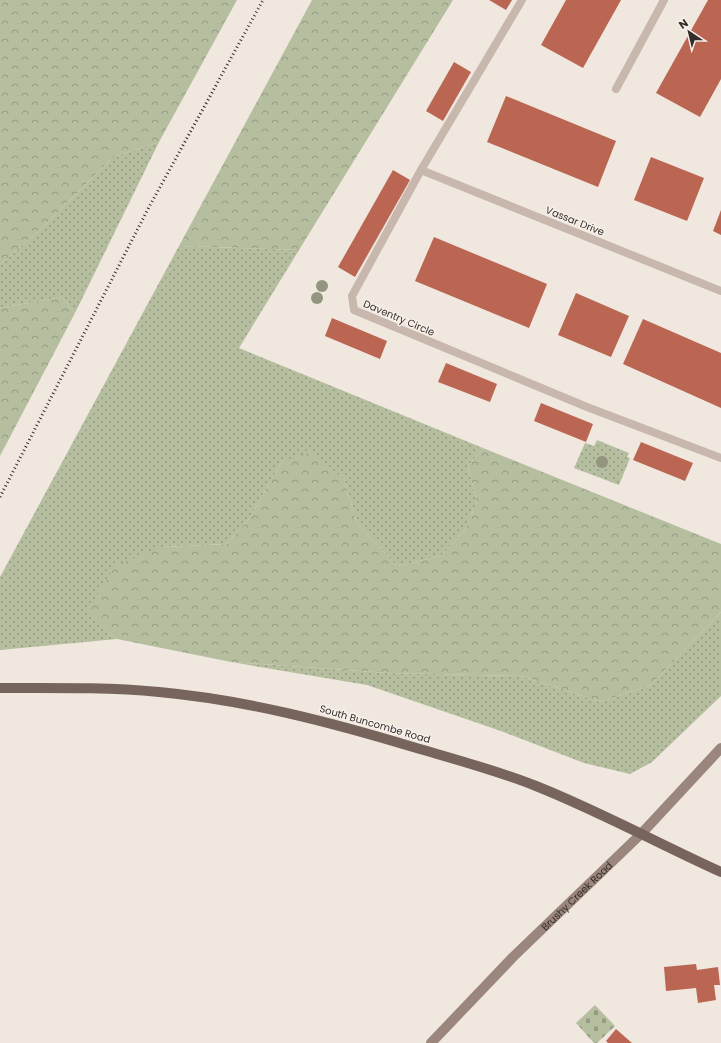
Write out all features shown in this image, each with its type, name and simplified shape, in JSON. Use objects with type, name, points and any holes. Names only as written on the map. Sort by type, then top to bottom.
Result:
[{"type":"main road","name":"South Buncombe Road","points":[[0,688],[159,692],[223,700],[285,712],[354,729],[464,762],[536,786],[642,833],[721,872]]},
{"type":"main road","name":"Brushy Creek Road","points":[[431,1043],[512,957],[642,833],[721,748]]},
{"type":"lane","name":"Daventry Circle","points":[[522,0],[421,170],[352,296],[354,310],[587,407],[721,458]]},
{"type":"lane","points":[[616,89],[664,0]]},
{"type":"lane","name":"Vassar Drive","points":[[421,170],[721,291]]},
{"type":"green space","points":[[0,0],[237,0],[159,142],[113,157],[42,228],[0,265]]},
{"type":"green space","points":[[312,0],[453,0],[299,250],[179,246]]},
{"type":"green space","points":[[159,142],[75,313],[62,297],[0,308],[0,265],[42,228],[113,157]]},
{"type":"green space","points":[[179,246],[299,250],[239,348],[483,448],[468,466],[477,502],[464,531],[441,556],[397,566],[357,523],[344,479],[281,463],[249,519],[227,544],[161,547],[88,612],[117,639],[0,650],[0,577]]},
{"type":"green space","points":[[62,297],[75,313],[0,456],[0,308]]},
{"type":"green space","points":[[597,440],[629,453],[627,457],[630,458],[619,485],[574,468],[585,443],[594,446]]},
{"type":"green space","points":[[483,448],[721,544],[721,612],[651,685],[601,702],[521,676],[388,673],[231,662],[117,639],[87,612],[115,566],[161,547],[227,544],[249,519],[281,463],[311,452],[344,479],[357,523],[397,566],[441,556],[464,531],[477,502],[468,466]]},
{"type":"green space","points":[[721,612],[721,696],[652,762],[630,774],[584,763],[498,730],[367,685],[231,662],[388,673],[521,676],[601,702],[651,685]]},
{"type":"green space","points":[[595,1005],[615,1026],[597,1043],[594,1043],[576,1023]]},
{"type":"building","points":[[489,0],[512,0],[506,10]]},
{"type":"building","points":[[566,0],[621,0],[583,68],[541,45]]},
{"type":"building","points":[[708,0],[721,0],[721,79],[700,117],[656,93]]},
{"type":"building","points":[[454,62],[471,72],[443,121],[426,111]]},
{"type":"building","points":[[506,96],[616,141],[598,187],[487,142]]},
{"type":"building","points":[[651,157],[704,178],[687,221],[634,200]]},
{"type":"building","points":[[393,170],[410,180],[355,277],[338,267]]},
{"type":"building","points":[[721,210],[721,235],[713,231]]},
{"type":"building","points":[[434,237],[547,284],[529,328],[415,281]]},
{"type":"building","points":[[576,293],[629,316],[611,357],[558,335]]},
{"type":"building","points":[[332,318],[387,341],[380,359],[325,336]]},
{"type":"building","points":[[643,319],[721,353],[721,408],[623,364]]},
{"type":"building","points":[[446,363],[497,384],[490,402],[438,382]]},
{"type":"building","points":[[541,403],[593,424],[586,442],[534,421]]},
{"type":"building","points":[[641,442],[693,463],[685,481],[633,460]]},
{"type":"building","points":[[696,964],[697,970],[718,967],[720,985],[714,985],[716,1000],[698,1003],[696,988],[666,991],[664,967]]},
{"type":"building","points":[[616,1029],[632,1043],[608,1043],[606,1041]]},
{"type":"railway","points":[[0,497],[149,207],[263,0]]}]
